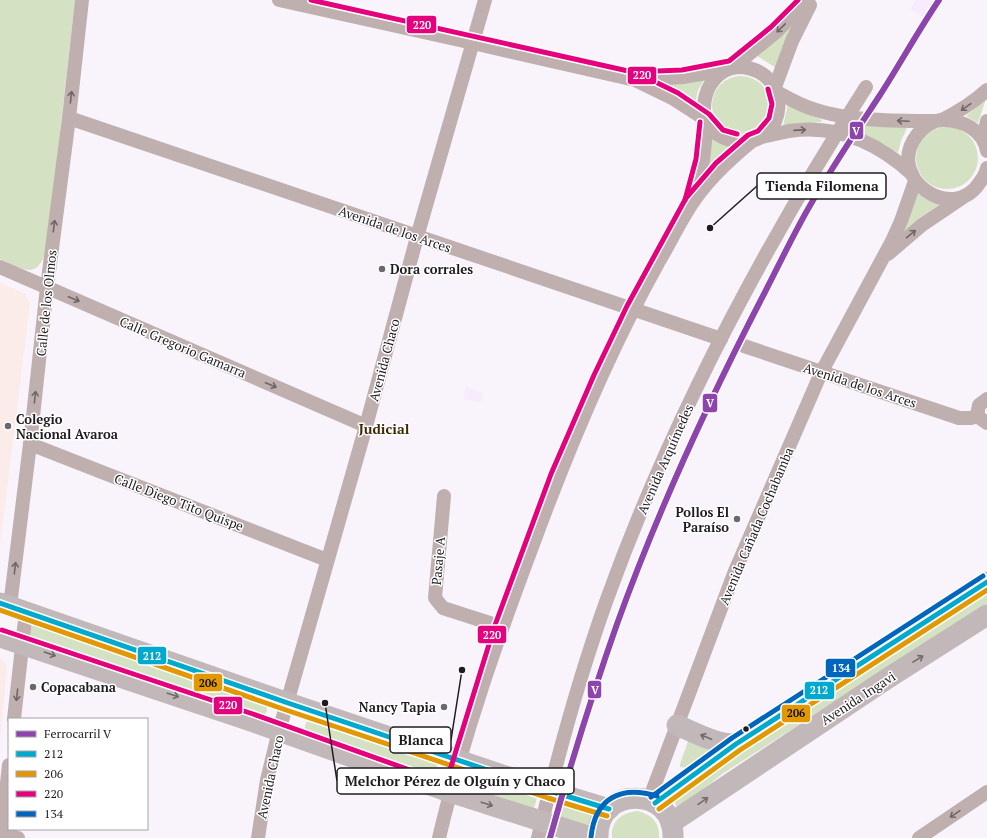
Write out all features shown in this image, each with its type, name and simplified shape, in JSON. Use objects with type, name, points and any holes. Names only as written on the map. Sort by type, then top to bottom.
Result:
[{"type":"highway","points":[[652,802],[736,744],[987,582]]},
{"type":"highway","points":[[12,607],[288,703],[550,791],[609,808]]},
{"type":"highway","name":"Avenida Ingavi","points":[[675,834],[878,684],[987,615]]},
{"type":"highway","points":[[0,637],[279,731],[450,792],[540,830],[594,838]]},
{"type":"highway","points":[[676,725],[716,742],[736,744]]},
{"type":"highway","points":[[598,838],[600,822],[609,808],[620,801],[640,798],[652,802],[664,811],[675,834]]},
{"type":"street","name":"Calle de los Olmos","points":[[14,718],[22,644],[12,607],[47,287],[69,118],[82,0]]},
{"type":"street","points":[[279,0],[635,80],[674,99],[706,121],[715,132],[725,138],[741,142],[789,131],[806,130],[838,132],[858,138],[895,159],[925,190],[934,196],[942,198],[958,198],[987,188]]},
{"type":"street","name":"Avenida Chaco","points":[[258,838],[267,780],[279,731],[485,0]]},
{"type":"street","points":[[692,202],[703,160],[706,121],[704,99],[709,85],[719,75],[776,32],[808,0]]},
{"type":"street","points":[[439,838],[450,792],[502,627],[558,476],[600,378],[632,308],[692,202],[721,168],[771,127],[777,116],[779,104],[776,89],[792,41],[812,0]]},
{"type":"street","points":[[635,80],[683,76],[743,67],[756,70],[766,77],[776,89],[797,103],[813,109],[847,116],[906,121],[958,121],[973,128],[986,146]]},
{"type":"street","name":"Avenida Arquímedes","points":[[540,830],[580,682],[607,600],[640,512],[684,414],[752,277],[796,200],[866,86]]},
{"type":"street","points":[[913,177],[908,160],[912,142],[924,128],[960,110],[978,99],[987,90]]},
{"type":"street","name":"Avenida de los Arces","points":[[69,118],[721,339]]},
{"type":"street","points":[[986,146],[987,121]]},
{"type":"street","points":[[969,194],[984,177],[987,168]]},
{"type":"street","name":"Avenida Cañada Cochabamba","points":[[652,802],[676,725],[735,571],[821,372],[882,260],[901,221],[913,177]]},
{"type":"street","name":"Avenida Cañada Cochabamba","points":[[882,260],[922,225],[969,194]]},
{"type":"street","name":"Calle Gregorio Gamarra","points":[[0,268],[366,426]]},
{"type":"street","name":"Avenida de los Arces","points":[[744,346],[959,418],[982,419]]},
{"type":"street","points":[[982,419],[979,405],[987,399]]},
{"type":"street","name":"Calle Diego Tito Quispe","points":[[30,444],[328,560]]},
{"type":"street","name":"Pasaje A","points":[[444,496],[434,598],[443,608],[502,627]]},
{"type":"street","points":[[8,775],[2,835],[18,838]]},
{"type":"street","points":[[919,838],[987,792]]},
{"type":"shaded area","points":[[916,0],[945,0],[931,22],[910,9]]},
{"type":"shaded area","name":"Colegio Nacional Avaroa","points":[[0,283],[26,294],[30,304],[0,547]]},
{"type":"shaded area","points":[[466,387],[484,393],[481,402],[463,399]]},
{"type":"shaded area","points":[[0,659],[3,660],[7,666],[0,741]]},
{"type":"green space","points":[[0,0],[75,0],[47,247],[39,265],[35,269],[30,270],[17,267],[0,259]]},
{"type":"green space","points":[[796,19],[776,68],[754,54]]},
{"type":"green space","points":[[708,74],[698,90],[695,104],[676,91],[649,82]]},
{"type":"green space","points":[[741,76],[752,78],[765,89],[768,94],[770,105],[768,116],[757,129],[752,132],[741,134],[730,132],[717,121],[714,116],[712,105],[714,94],[725,81],[730,78]]},
{"type":"green space","points":[[986,99],[978,123],[966,116]]},
{"type":"green space","points":[[788,104],[822,120],[821,122],[783,126]]},
{"type":"green space","points":[[862,125],[907,128],[901,141],[898,153],[886,145],[858,131]]},
{"type":"green space","points":[[947,127],[959,129],[969,136],[976,146],[978,158],[976,170],[969,180],[959,187],[947,189],[935,187],[925,180],[918,170],[916,158],[918,146],[925,136],[935,129]]},
{"type":"green space","points":[[712,139],[731,148],[705,177]]},
{"type":"green space","points":[[916,192],[927,200],[940,204],[920,218],[902,235]]},
{"type":"green space","points":[[987,595],[987,604],[722,774],[679,812],[672,796],[700,780]]},
{"type":"green space","points":[[34,625],[267,705],[267,711],[264,715],[29,636],[31,627]]},
{"type":"green space","points":[[310,720],[437,763],[436,769],[429,774],[305,731],[307,721]]},
{"type":"green space","points":[[690,740],[708,749],[709,752],[691,765],[687,767],[680,767],[688,741]]},
{"type":"green space","points":[[478,776],[538,795],[534,808],[478,790],[474,787],[473,780]]},
{"type":"green space","points":[[562,804],[591,812],[593,818],[591,823],[585,826],[559,817]]},
{"type":"green space","points":[[638,811],[654,820],[658,828],[659,838],[612,838],[615,822],[627,813]]},
{"type":"rail line","name":"V","points":[[550,838],[565,784],[617,624],[667,497],[704,414],[808,209],[939,0]]},
{"type":"transit line","name":"220","points":[[311,0],[637,73],[678,93],[709,114],[723,130],[737,134]]},
{"type":"transit line","name":"220","points":[[633,72],[682,70],[729,61],[771,27],[798,0]]},
{"type":"transit line","name":"220","points":[[2,630],[253,714],[446,783],[495,625],[551,474],[594,375],[627,306],[686,198],[716,163],[748,135],[758,131],[769,118],[772,104],[768,89]]},
{"type":"transit line","name":"220","points":[[685,200],[696,159],[700,122]]},
{"type":"transit line","name":"134","points":[[651,797],[732,738],[983,576]]},
{"type":"transit line","name":"212","points":[[655,803],[736,744],[987,582]]},
{"type":"transit line","name":"206","points":[[659,809],[740,750],[987,590]]},
{"type":"transit line","name":"212","points":[[0,603],[288,703],[550,791],[609,809]]},
{"type":"transit line","name":"206","points":[[0,610],[286,710],[548,798],[607,816]]},
{"type":"transit line","name":"134","points":[[591,837],[598,813],[604,804],[612,798],[621,794],[632,792],[657,796]]},
{"type":"place","name":"Tienda Filomena","points":[[710,228]]},
{"type":"place","name":"Dora corrales","points":[[382,269]]},
{"type":"place","name":"Colegio Nacional Avaroa","points":[[8,426]]},
{"type":"place","name":"Pollos El Paraíso","points":[[737,519]]},
{"type":"place","name":"Blanca","points":[[462,670]]},
{"type":"place","name":"Copacabana","points":[[33,687]]},
{"type":"place","name":"Melchor Pérez de Olguín y Chaco","points":[[325,703]]},
{"type":"place","name":"Nancy Tapia","points":[[444,707]]},
{"type":"district","name":"Judicial","points":[[384,428]]}]
